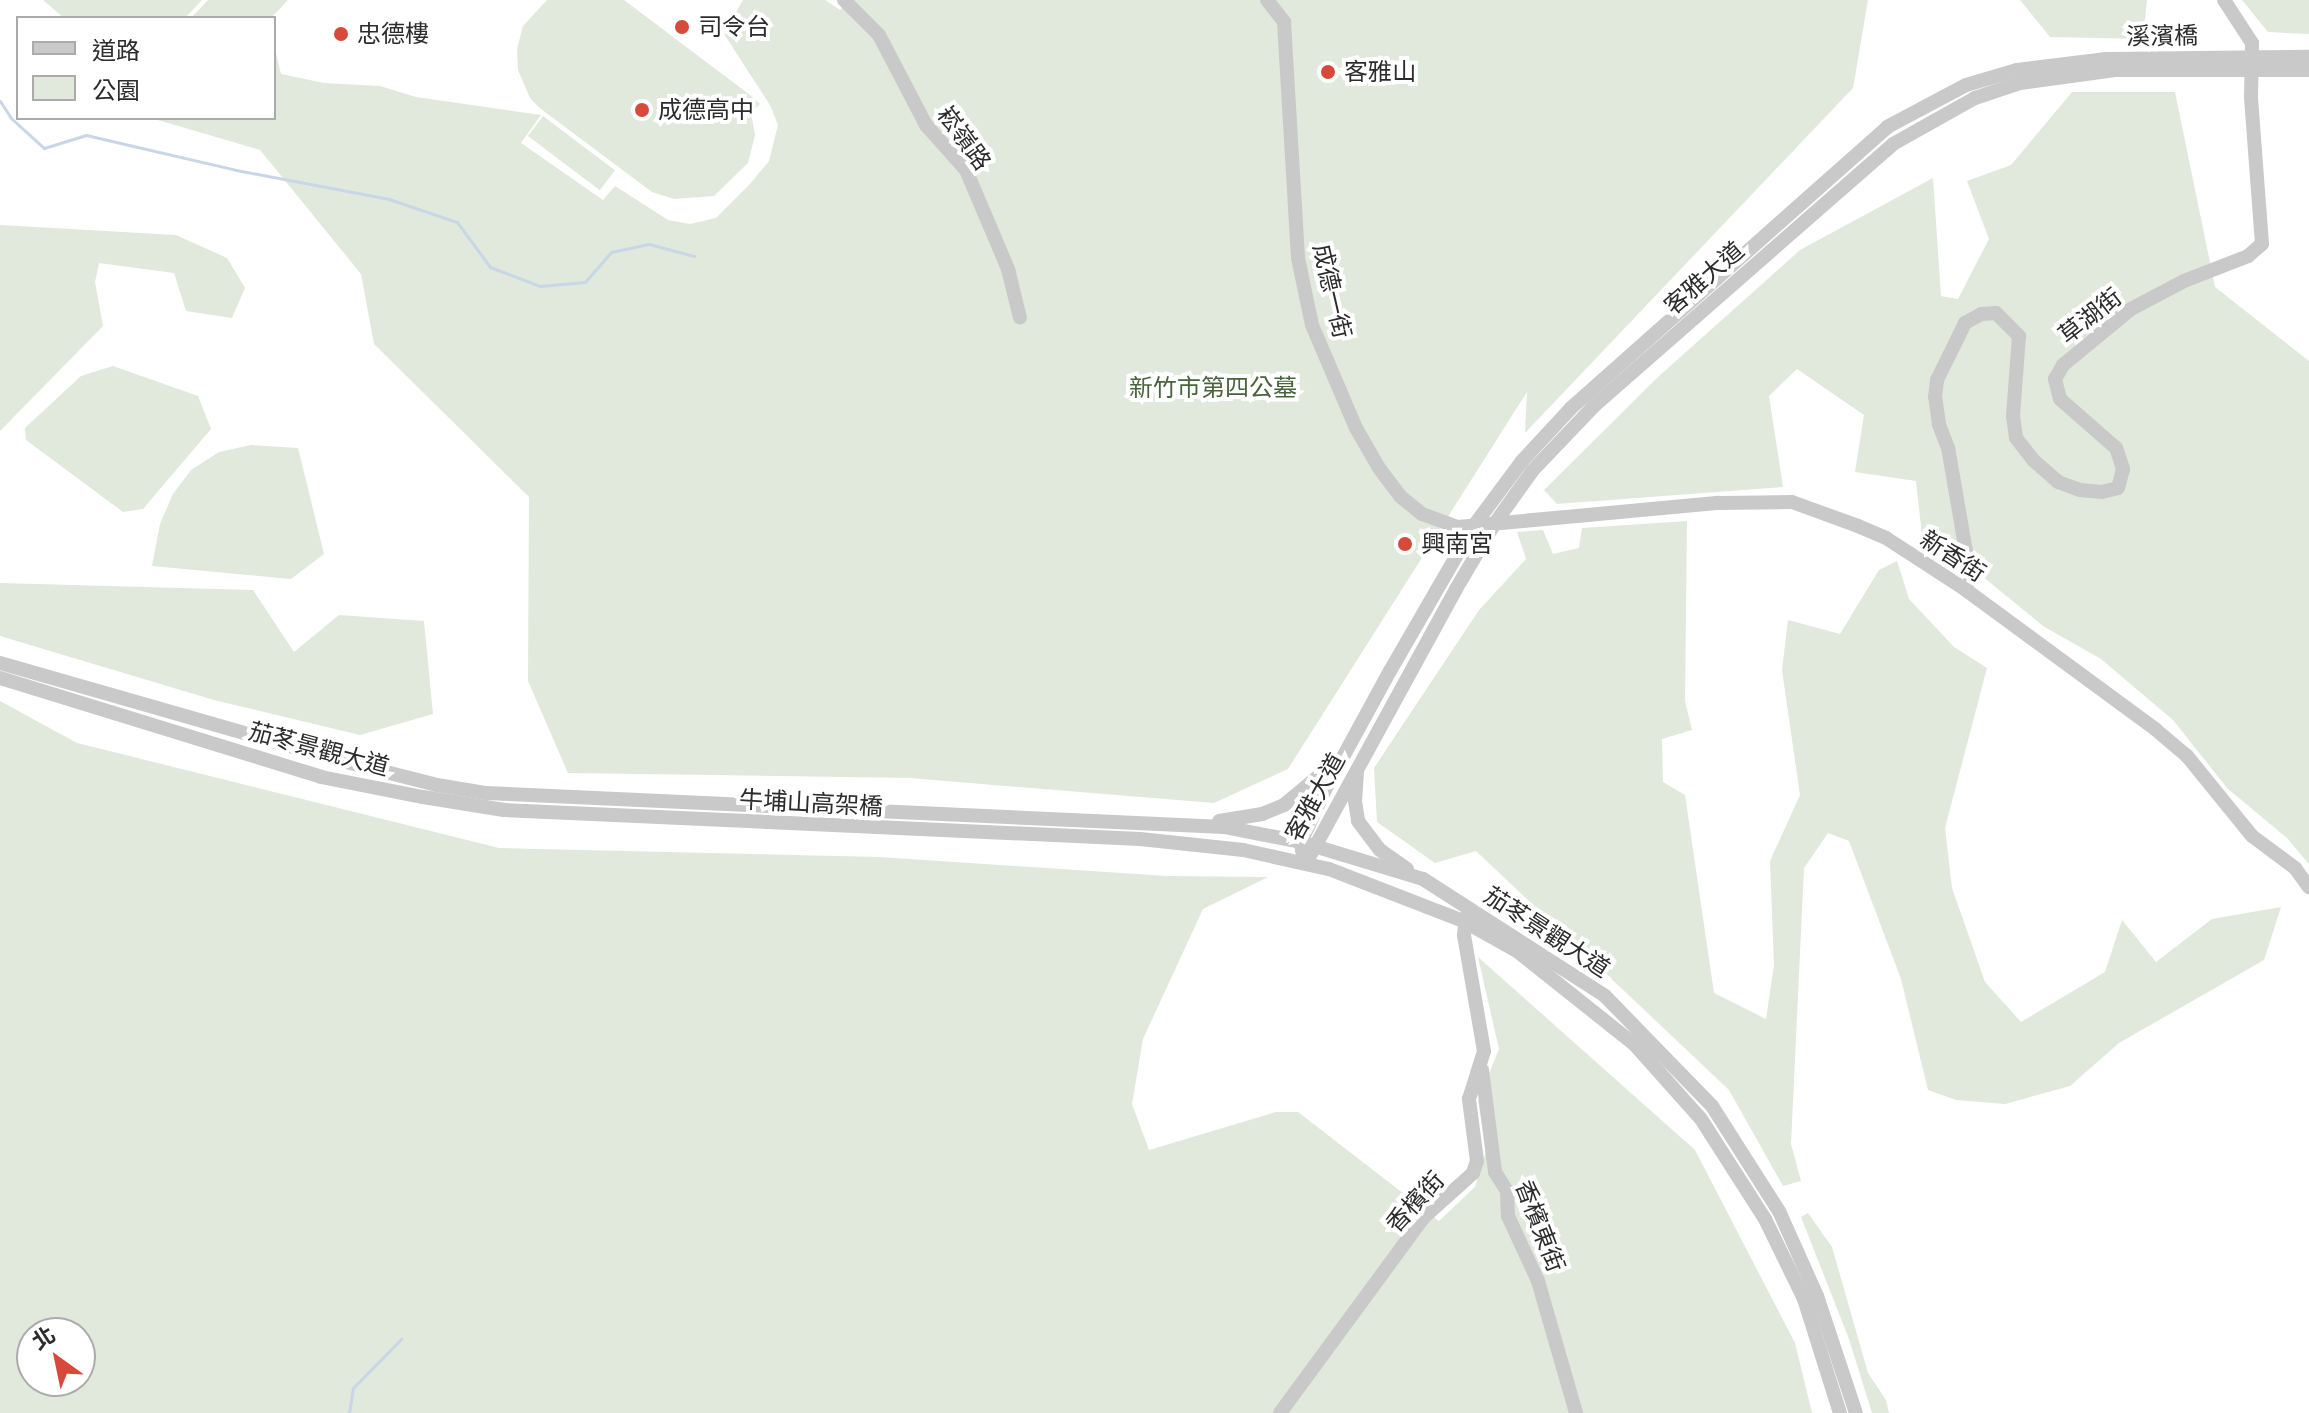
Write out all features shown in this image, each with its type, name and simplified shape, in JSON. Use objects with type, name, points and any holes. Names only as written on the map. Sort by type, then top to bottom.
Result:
[{"type":"street","name":"崧嶺路","points":[[844,0],[879,35],[926,125],[966,170],[1008,269],[1020,318]]},
{"type":"street","name":"成德一街","points":[[1267,0],[1284,22],[1298,258],[1312,325],[1322,351],[1356,428],[1379,468],[1401,497],[1422,514],[1440,523],[1473,527]]},
{"type":"street","name":"草湖街","points":[[1966,590],[1966,554],[1948,448],[1935,397],[1937,380],[1965,323],[1981,314],[1996,313],[2019,336],[2013,416],[2016,438],[2033,460],[2058,482],[2080,490],[2102,492],[2118,488],[2123,469],[2116,448],[2060,399],[2055,379],[2063,365],[2131,309],[2184,281],[2248,256],[2262,244],[2251,97],[2252,43],[2224,0]]},
{"type":"street","name":"溪濱橋","points":[[2018,76],[2106,59],[2309,57]]},
{"type":"street","name":"溪濱橋","points":[[2018,76],[2115,70],[2309,70]]},
{"type":"street","name":"客雅大道","points":[[1302,863],[1301,842],[1344,753],[1473,527],[1522,461],[1571,408],[1887,127],[1966,85],[2018,76]]},
{"type":"street","name":"客雅大道","points":[[1302,863],[1317,847],[1358,764],[1495,523],[1533,470],[1595,405],[1893,144],[2018,76]]},
{"type":"street","name":"新香街","points":[[1473,527],[1719,503],[1792,502],[1886,538],[1966,590],[2187,756],[2252,836],[2295,868],[2309,887]]},
{"type":"street","name":"茄苳景觀大道","points":[[0,663],[437,785],[486,793],[635,800]]},
{"type":"street","name":"茄苳景觀大道","points":[[0,678],[321,777],[504,810],[635,817]]},
{"type":"street","points":[[1183,824],[1234,820],[1284,805],[1344,753]]},
{"type":"street","points":[[1358,764],[1355,801],[1363,830],[1380,850],[1423,879]]},
{"type":"street","name":"牛埔山高架橋","points":[[635,800],[986,825]]},
{"type":"street","name":"牛埔山高架橋","points":[[635,817],[986,825]]},
{"type":"street","name":"茄苳景觀大道","points":[[986,825],[1183,824],[1301,842],[1423,879],[1605,996],[1712,1106],[1779,1211],[1817,1296],[1856,1413]]},
{"type":"street","name":"茄苳景觀大道","points":[[986,825],[1243,850],[1329,869],[1469,909],[1624,1036],[1701,1119],[1765,1219],[1804,1299],[1840,1413]]},
{"type":"street","name":"香檳街","points":[[1280,1413],[1424,1217],[1473,1173],[1477,1161],[1469,1099],[1484,1051],[1469,909]]},
{"type":"street","name":"香檳東街","points":[[1484,1051],[1484,1095],[1495,1172],[1507,1191],[1508,1216],[1538,1281],[1576,1413]]},
{"type":"green space","points":[[43,0],[202,0],[187,16],[62,16]]},
{"type":"green space","points":[[208,0],[288,0],[273,16],[193,16]]},
{"type":"green space","points":[[547,0],[624,0],[750,95],[760,104],[751,113],[755,135],[748,163],[714,196],[674,199],[652,192],[541,109],[530,98],[518,70],[517,49],[523,26]]},
{"type":"green space","name":"新竹市第四公墓","points":[[743,0],[825,0],[840,10],[848,0],[1868,0],[1853,88],[1525,433],[1527,392],[1288,769],[1214,803],[910,778],[568,773],[528,681],[529,497],[374,344],[361,274],[260,150],[158,120],[276,120],[276,53],[281,74],[324,83],[380,86],[416,97],[541,115],[521,143],[603,200],[615,186],[668,220],[690,224],[716,218],[749,185],[769,161],[778,125],[770,105],[724,34]]},
{"type":"green space","points":[[2020,0],[2147,0],[2143,39],[2050,37]]},
{"type":"green space","points":[[2242,0],[2309,0],[2309,34],[2268,32]]},
{"type":"green space","points":[[2072,92],[2175,92],[2215,287],[2309,361],[2309,864],[2287,838],[2227,788],[2173,720],[2101,659],[2043,626],[1982,576],[1923,545],[1916,481],[1855,472],[1864,415],[1797,369],[1769,396],[1783,487],[1557,504],[1544,490],[1658,377],[1800,250],[1933,178],[1941,296],[1958,299],[1989,239],[1967,181],[2011,165]]},
{"type":"green space","points":[[543,116],[615,170],[600,190],[528,136]]},
{"type":"green space","points":[[0,225],[176,235],[227,258],[245,288],[232,318],[186,311],[174,273],[99,263],[95,282],[103,326],[0,431]]},
{"type":"green space","points":[[113,366],[198,396],[211,429],[143,509],[123,512],[26,440],[25,428],[81,376]]},
{"type":"green space","points":[[251,445],[298,448],[324,554],[291,579],[152,566],[160,524],[173,494],[191,470],[219,452]]},
{"type":"green space","points":[[1687,521],[1685,701],[1692,730],[1662,739],[1663,782],[1685,795],[1714,993],[1766,1019],[1774,965],[1770,861],[1800,795],[1782,670],[1788,620],[1840,634],[1879,570],[1897,561],[1909,599],[1954,647],[1987,668],[1945,828],[1952,888],[1985,982],[2021,1022],[2105,972],[2122,920],[2156,962],[2212,919],[2281,907],[2264,960],[2119,1043],[2070,1086],[2005,1104],[1956,1100],[1928,1090],[1901,979],[1849,841],[1828,833],[1804,868],[1791,1144],[1801,1181],[1783,1186],[1729,1090],[1476,851],[1435,863],[1377,822],[1374,768],[1479,610],[1526,559],[1517,532],[1543,530],[1553,554],[1579,548],[1582,528]]},
{"type":"green space","points":[[0,583],[253,590],[294,652],[339,615],[424,621],[433,714],[360,735],[214,700],[0,636]]},
{"type":"green space","points":[[0,701],[77,743],[499,848],[880,857],[1167,876],[1268,877],[1203,909],[1143,1039],[1132,1104],[1149,1150],[1276,1112],[1298,1112],[1439,1221],[1475,1187],[1486,1151],[1478,1101],[1499,1049],[1478,957],[1695,1150],[1795,1343],[1812,1413],[0,1413]]},
{"type":"green space","points":[[1808,1213],[1832,1247],[1868,1373],[1886,1400],[1889,1413],[1872,1413],[1849,1339],[1801,1217]]},
{"type":"waterway","points":[[0,101],[11,118],[44,148],[86,135],[236,170],[389,199],[457,222],[490,267],[540,286],[585,282],[611,252],[649,244],[694,256]]},
{"type":"waterway","points":[[349,1413],[353,1388],[401,1339]]},
{"type":"place","name":"司令台","points":[[682,27]]},
{"type":"place","name":"忠德樓","points":[[341,34]]},
{"type":"place","name":"客雅山","points":[[1328,72]]},
{"type":"place","name":"成德高中","points":[[642,110]]},
{"type":"place","name":"興南宮","points":[[1405,544]]}]
